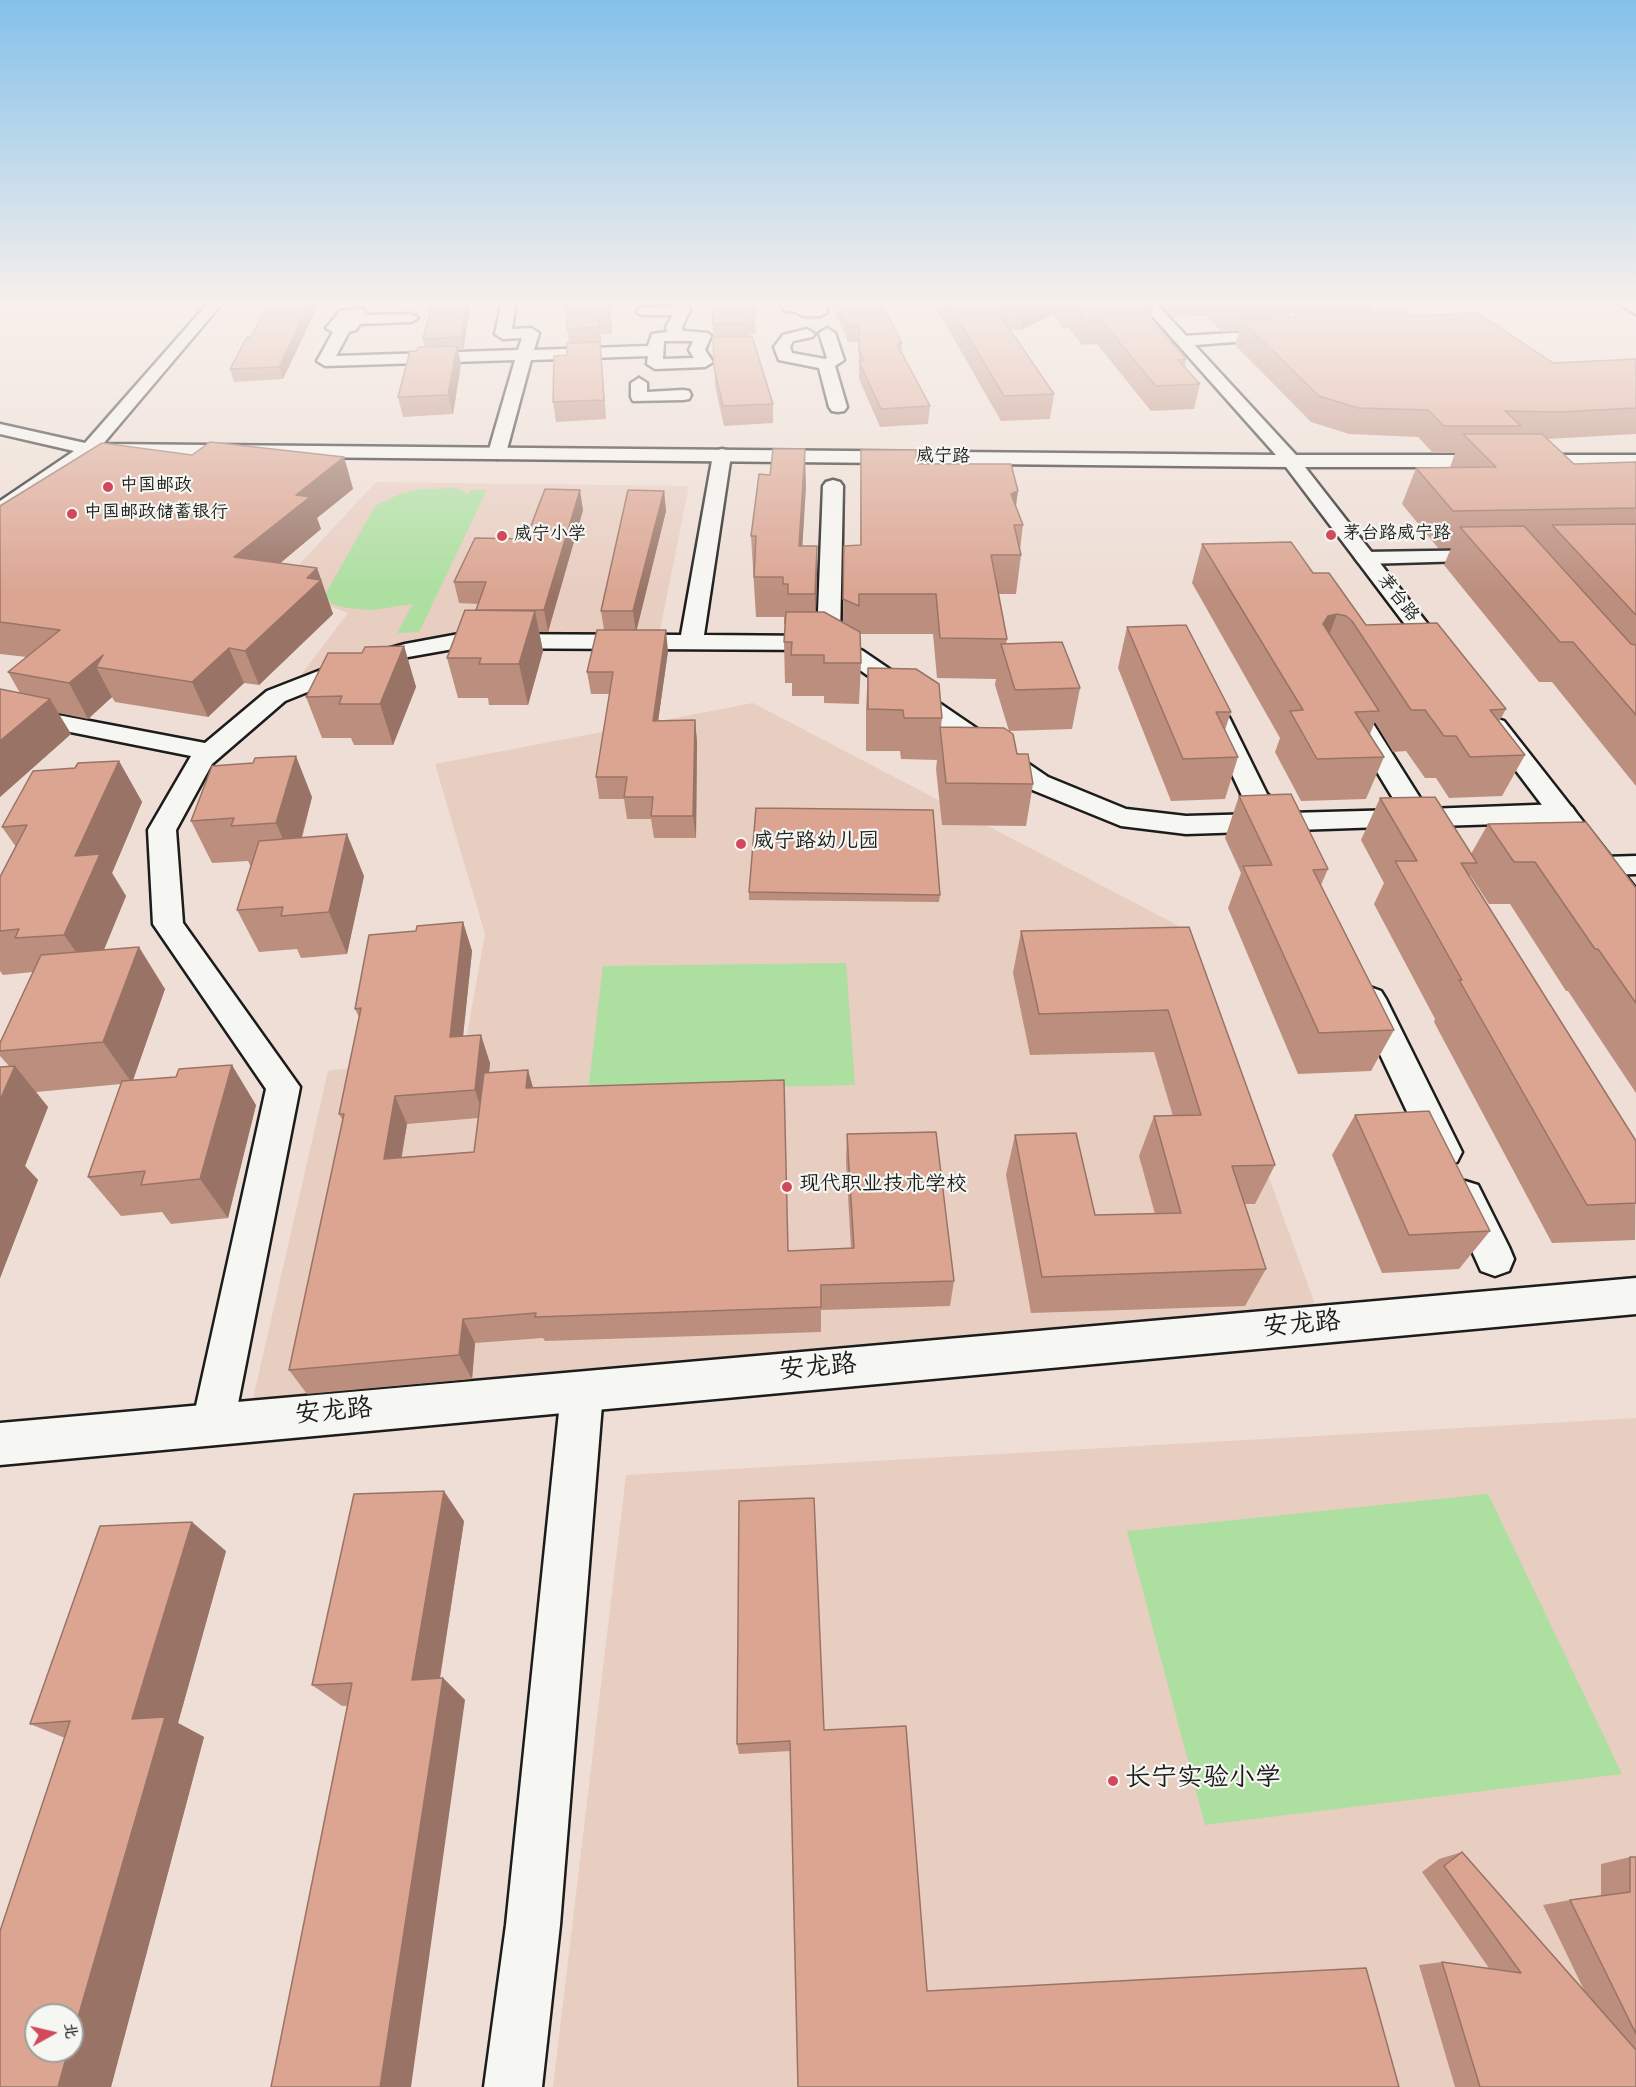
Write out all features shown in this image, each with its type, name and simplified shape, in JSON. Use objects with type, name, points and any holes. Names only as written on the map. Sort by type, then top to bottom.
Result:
[{"type":"street","points":[[0,510],[89,449],[133,398]]},
{"type":"street","points":[[497,453],[513,398]]},
{"type":"street","points":[[638,416],[639,398]]},
{"type":"street","points":[[675,414],[682,398]]},
{"type":"street","points":[[837,398],[838,407]]},
{"type":"street","name":"茅台路","points":[[1234,398],[1291,461],[1455,674]]},
{"type":"street","name":"威宁路","points":[[0,429],[89,449],[1291,461],[1636,461]]},
{"type":"street","points":[[691,642],[722,455]]},
{"type":"street","points":[[828,643],[833,486]]},
{"type":"street","points":[[1365,558],[1512,555]]},
{"type":"street","points":[[213,1424],[283,1087],[168,924],[162,830],[201,760],[276,696],[352,666],[405,651],[459,641],[828,643],[855,656],[1039,783],[1121,817],[1186,825],[1562,813]]},
{"type":"street","points":[[1207,695],[1256,798],[1285,822],[1300,854]]},
{"type":"street","points":[[1347,702],[1444,858]]},
{"type":"street","points":[[1482,710],[1636,909]]},
{"type":"street","points":[[2,713],[210,752]]},
{"type":"street","points":[[1603,866],[1636,865]]},
{"type":"street","points":[[1357,971],[1495,1259]]},
{"type":"street","name":"安龙路","points":[[0,1444],[1636,1296]]},
{"type":"street","points":[[513,2087],[533,1925],[582,1392]]},
{"type":"shaded area","name":"威宁小学","points":[[376,482],[689,486],[659,635],[503,633],[450,637],[391,647],[301,675],[348,613],[279,586]]},
{"type":"shaded area","name":"现代职业技术学校","points":[[753,703],[1177,925],[1315,1304],[252,1403],[328,1071],[464,1052],[485,934],[435,764]]},
{"type":"shaded area","name":"长宁实验小学","points":[[1636,1418],[1636,2087],[553,2087],[626,1475]]},
{"type":"green space","points":[[456,488],[468,494],[471,490],[487,490],[419,632],[397,633],[413,604],[372,610],[332,604],[325,595],[375,506],[402,493],[423,489]]},
{"type":"green space","points":[[846,963],[855,1085],[588,1091],[603,966]]},
{"type":"green space","points":[[1488,1494],[1622,1774],[1205,1825],[1127,1531]]},
{"type":"building","points":[[553,398],[604,400],[553,402]]},
{"type":"building","points":[[721,398],[771,398],[773,404],[723,406]]},
{"type":"building","points":[[876,398],[926,398],[930,406],[881,409]]},
{"type":"building","points":[[1327,398],[1636,398],[1636,408],[1559,412],[1505,411],[1521,426],[1444,426],[1428,410],[1358,408]]},
{"type":"building","points":[[1463,434],[1542,434],[1574,464],[1636,462],[1636,508],[1453,511],[1416,468],[1496,467]]},
{"type":"building","points":[[210,442],[344,457],[296,495],[310,497],[234,557],[317,568],[307,578],[321,580],[245,651],[229,648],[192,682],[96,667],[103,655],[69,683],[8,672],[60,630],[0,622],[0,506],[102,443],[192,455]]},
{"type":"building","points":[[773,449],[805,449],[799,546],[817,546],[815,594],[788,594],[788,584],[783,584],[783,577],[754,577],[756,536],[751,536],[759,474],[770,475]]},
{"type":"building","points":[[861,450],[916,450],[917,464],[1011,464],[1018,491],[1011,494],[1023,525],[1014,525],[1021,555],[991,555],[1007,639],[940,638],[936,594],[859,594],[859,606],[843,599],[844,546],[861,545]]},
{"type":"building","points":[[545,489],[580,490],[544,610],[476,610],[486,582],[454,582],[475,538],[526,539]]},
{"type":"building","points":[[628,490],[664,491],[633,611],[601,611]]},
{"type":"building","points":[[1636,524],[1636,615],[1552,525]]},
{"type":"building","points":[[1524,526],[1631,644],[1636,645],[1636,715],[1573,642],[1560,642],[1460,527]]},
{"type":"building","points":[[1291,542],[1313,573],[1329,573],[1366,625],[1437,623],[1506,709],[1490,710],[1525,755],[1470,757],[1456,736],[1444,736],[1425,710],[1411,710],[1352,621],[1346,616],[1337,614],[1328,616],[1323,624],[1379,711],[1355,712],[1384,757],[1317,759],[1290,711],[1303,710],[1202,544]]},
{"type":"building","points":[[465,610],[535,611],[519,664],[479,664],[481,658],[447,658]]},
{"type":"building","points":[[786,612],[824,612],[860,632],[861,663],[824,663],[824,655],[791,655],[792,642],[784,642]]},
{"type":"building","points":[[1186,625],[1231,712],[1216,712],[1238,757],[1183,759],[1127,627]]},
{"type":"building","points":[[597,630],[666,630],[653,721],[695,720],[693,816],[651,816],[653,797],[624,797],[627,777],[596,777],[613,672],[587,672]]},
{"type":"building","points":[[1062,642],[1080,688],[1015,690],[1001,644]]},
{"type":"building","points":[[404,646],[380,704],[339,704],[342,696],[306,697],[328,653],[362,653],[365,647]]},
{"type":"building","points":[[868,668],[916,669],[939,684],[942,718],[904,718],[903,710],[868,709]]},
{"type":"building","points":[[0,689],[50,699],[0,741]]},
{"type":"building","points":[[940,727],[1004,728],[1013,734],[1017,754],[1028,754],[1033,784],[946,783]]},
{"type":"building","points":[[296,756],[276,823],[231,826],[234,818],[191,821],[212,766],[253,763],[255,758]]},
{"type":"building","points":[[119,761],[75,856],[100,854],[64,935],[15,938],[19,929],[0,931],[0,877],[27,825],[2,827],[33,771],[75,768],[78,763]]},
{"type":"building","points":[[1291,794],[1328,869],[1313,870],[1394,1030],[1319,1033],[1243,866],[1272,865],[1239,796]]},
{"type":"building","points":[[1435,797],[1477,863],[1461,863],[1636,1141],[1636,1203],[1587,1205],[1459,980],[1462,980],[1395,861],[1417,861],[1380,798]]},
{"type":"building","points":[[756,808],[933,810],[940,895],[749,892]]},
{"type":"building","points":[[1586,822],[1636,888],[1636,1003],[1598,949],[1595,949],[1535,862],[1514,862],[1488,824]]},
{"type":"building","points":[[347,834],[329,912],[281,916],[283,907],[237,910],[259,841]]},
{"type":"building","points":[[463,922],[450,1037],[481,1035],[475,1090],[395,1096],[384,1159],[474,1152],[484,1073],[528,1070],[526,1088],[784,1080],[788,1251],[854,1248],[847,1134],[936,1132],[954,1281],[821,1285],[821,1307],[535,1317],[536,1313],[463,1319],[459,1355],[289,1370],[344,1114],[339,1114],[361,1008],[355,1009],[369,935],[416,931],[417,926]]},
{"type":"building","points":[[1189,927],[1275,1165],[1232,1166],[1266,1269],[1042,1277],[1015,1135],[1076,1133],[1095,1215],[1181,1213],[1154,1116],[1201,1115],[1168,1010],[1039,1014],[1021,931]]},
{"type":"building","points":[[139,947],[103,1042],[0,1051],[0,1043],[41,955]]},
{"type":"building","points":[[232,1065],[200,1179],[141,1185],[145,1171],[88,1177],[122,1081],[176,1077],[179,1069]]},
{"type":"building","points":[[15,1066],[0,1100],[0,1067]]},
{"type":"building","points":[[1429,1111],[1490,1231],[1409,1235],[1355,1115]]},
{"type":"building","points":[[444,1491],[412,1680],[443,1678],[380,2087],[271,2087],[352,1683],[312,1685],[354,1494]]},
{"type":"building","points":[[814,1498],[824,1730],[906,1726],[927,1991],[1366,1968],[1399,2087],[798,2087],[790,1741],[737,1744],[739,1501]]},
{"type":"building","points":[[192,1522],[132,1719],[165,1717],[82,2003],[24,2003],[24,2063],[65,2063],[58,2087],[0,2087],[0,1931],[70,1721],[30,1724],[100,1526]]},
{"type":"building","points":[[1462,1852],[1636,2050],[1636,2087],[1480,2087],[1442,1962],[1521,1973],[1444,1866]]},
{"type":"building","points":[[1630,1857],[1636,1857],[1636,2034],[1570,1900],[1630,1892]]},
{"type":"place","name":"中国邮政","points":[[108,487]]},
{"type":"place","name":"中国邮政储蓄银行","points":[[72,514]]},
{"type":"place","name":"茅台路威宁路","points":[[1331,535]]},
{"type":"place","name":"威宁小学","points":[[502,536]]},
{"type":"place","name":"威宁路幼儿园","points":[[741,844]]},
{"type":"place","name":"现代职业技术学校","points":[[787,1187]]},
{"type":"place","name":"长宁实验小学","points":[[1113,1781]]}]
